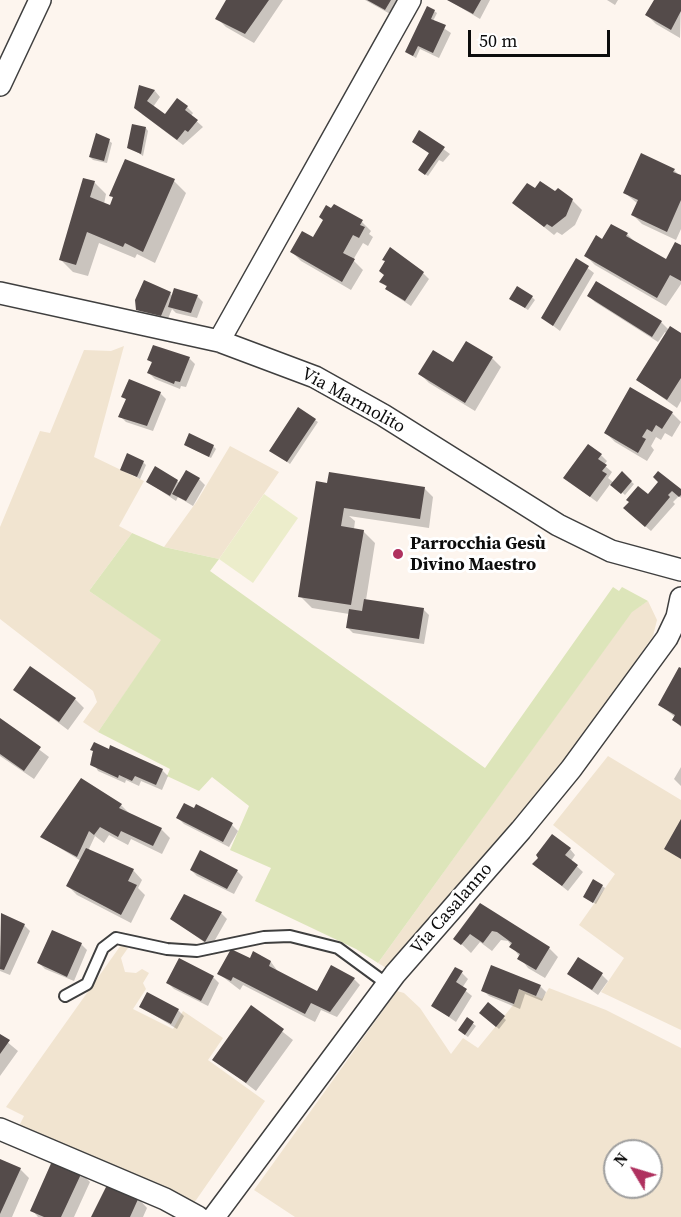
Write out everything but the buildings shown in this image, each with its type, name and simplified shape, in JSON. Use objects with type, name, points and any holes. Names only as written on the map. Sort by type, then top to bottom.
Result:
[{"type":"street","points":[[0,85],[40,0]]},
{"type":"street","points":[[219,341],[410,0]]},
{"type":"street","name":"Via Marmolito","points":[[0,293],[219,341],[315,376],[383,415],[558,525],[611,551],[681,570]]},
{"type":"street","name":"Via Casalanno","points":[[214,1217],[387,984],[571,769],[668,638],[677,617],[681,598]]},
{"type":"street","points":[[0,1129],[165,1199],[198,1217]]},
{"type":"lane","points":[[65,996],[87,984],[103,948],[116,938],[167,949],[197,951],[264,938],[290,936],[338,948],[387,984]]},
{"type":"shaded area","points":[[124,346],[94,457],[144,481],[119,526],[132,533],[89,591],[162,640],[98,732],[83,722],[97,702],[93,691],[0,619],[0,527],[40,431],[50,433],[84,350],[111,351]]},
{"type":"shaded area","points":[[230,446],[279,472],[219,559],[164,547],[197,501]]},
{"type":"shaded area","points":[[648,601],[657,620],[653,636],[571,755],[522,816],[388,969],[378,963],[632,611]]},
{"type":"shaded area","points":[[608,756],[681,800],[681,1030],[601,992],[624,958],[579,925],[615,874],[553,825]]},
{"type":"shaded area","points":[[121,945],[128,948],[121,958],[125,972],[136,973],[142,969],[149,973],[143,983],[146,989],[133,1009],[173,1029],[183,1011],[223,1038],[208,1060],[265,1101],[194,1203],[18,1128],[24,1116],[6,1107]]},
{"type":"shaded area","points":[[549,988],[606,1010],[681,1048],[681,1217],[295,1217],[254,1190],[397,991],[404,993],[420,1008],[451,1054],[463,1038],[478,1048],[514,1004],[519,989],[542,999]]},
{"type":"green space","points":[[264,494],[298,518],[253,583],[219,559]]},
{"type":"green space","points":[[132,533],[164,547],[219,559],[210,571],[485,768],[613,587],[619,591],[622,587],[648,601],[632,612],[378,963],[356,949],[255,901],[271,868],[230,850],[249,806],[212,777],[199,791],[167,776],[170,769],[98,732],[161,640],[89,591]]},
{"type":"place","name":"Parrocchia Gesù Divino Maestro","points":[[398,554]]}]
